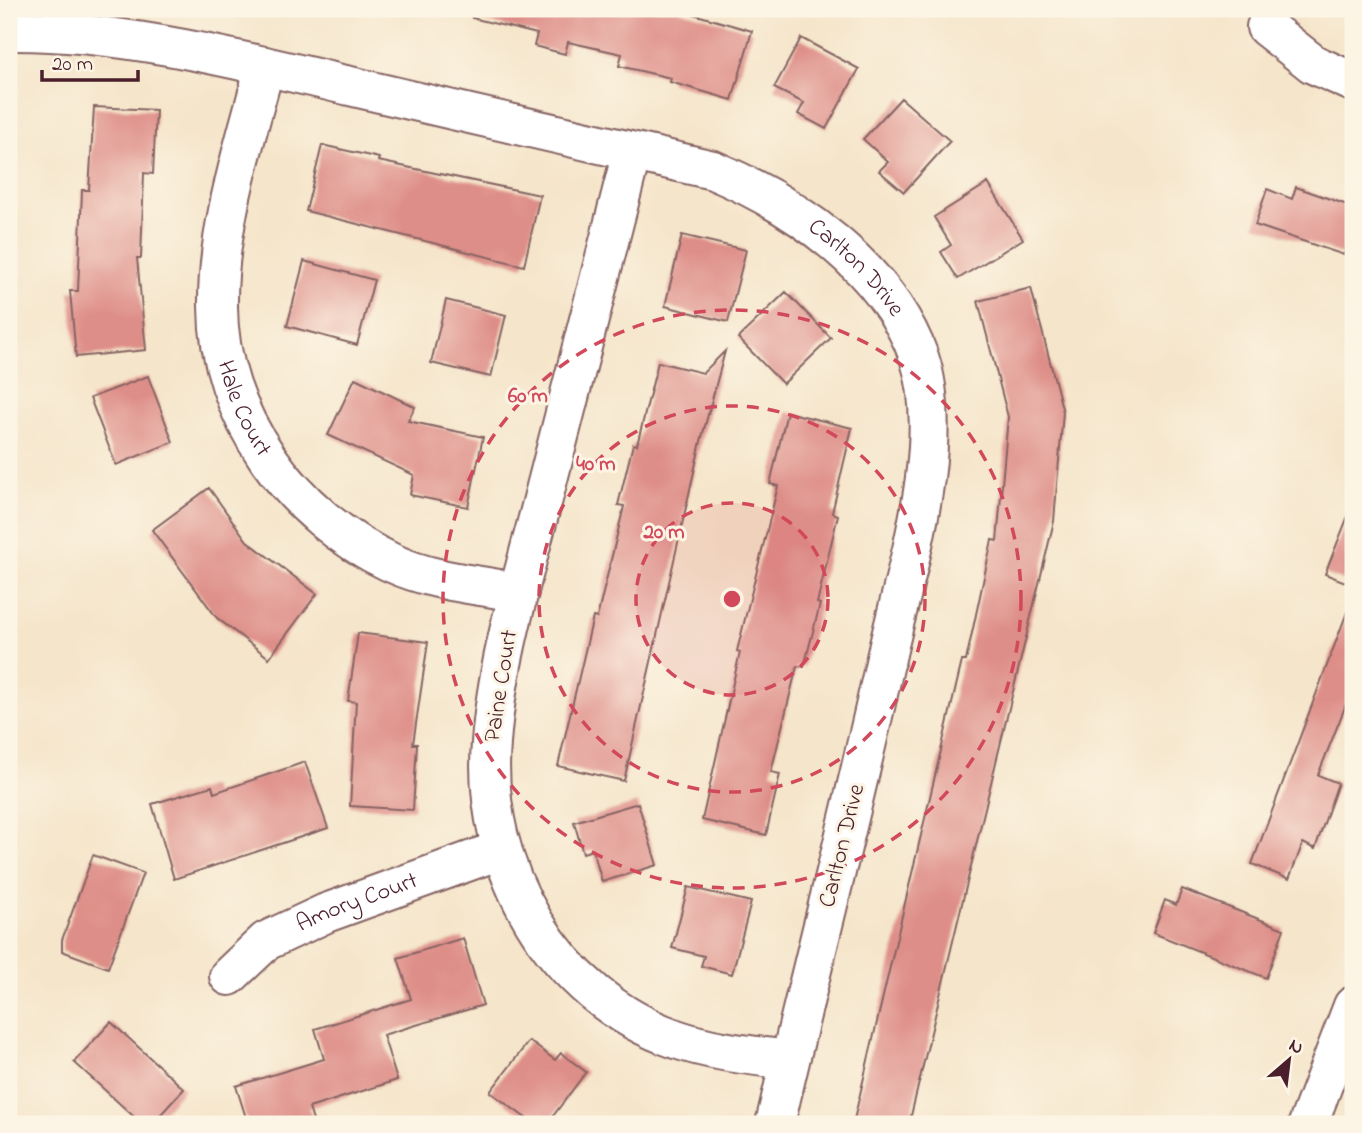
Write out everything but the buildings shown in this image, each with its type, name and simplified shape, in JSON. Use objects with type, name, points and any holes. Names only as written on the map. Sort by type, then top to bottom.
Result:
[{"type":"street","points":[[1266,27],[1313,64],[1353,82]]},
{"type":"street","name":"Carlton Drive","points":[[9,31],[42,31],[129,40],[265,66],[713,170],[754,187],[795,211],[827,235],[859,266],[900,318],[919,357],[928,400],[929,444],[915,528],[860,776],[775,1124]]},
{"type":"street","name":"Hale Court","points":[[265,66],[227,215],[218,305],[222,345],[232,388],[249,429],[276,471],[299,497],[348,538],[390,562],[431,578],[519,592]]},
{"type":"street","name":"Paine Court","points":[[632,152],[519,592],[491,742],[491,799],[500,850],[516,892],[538,930],[565,965],[598,995],[634,1019],[674,1038],[716,1051],[789,1060]]},
{"type":"street","name":"Amory Court","points":[[229,976],[266,941],[302,924],[500,850]]},
{"type":"street","points":[[1308,1124],[1353,1006]]}]
